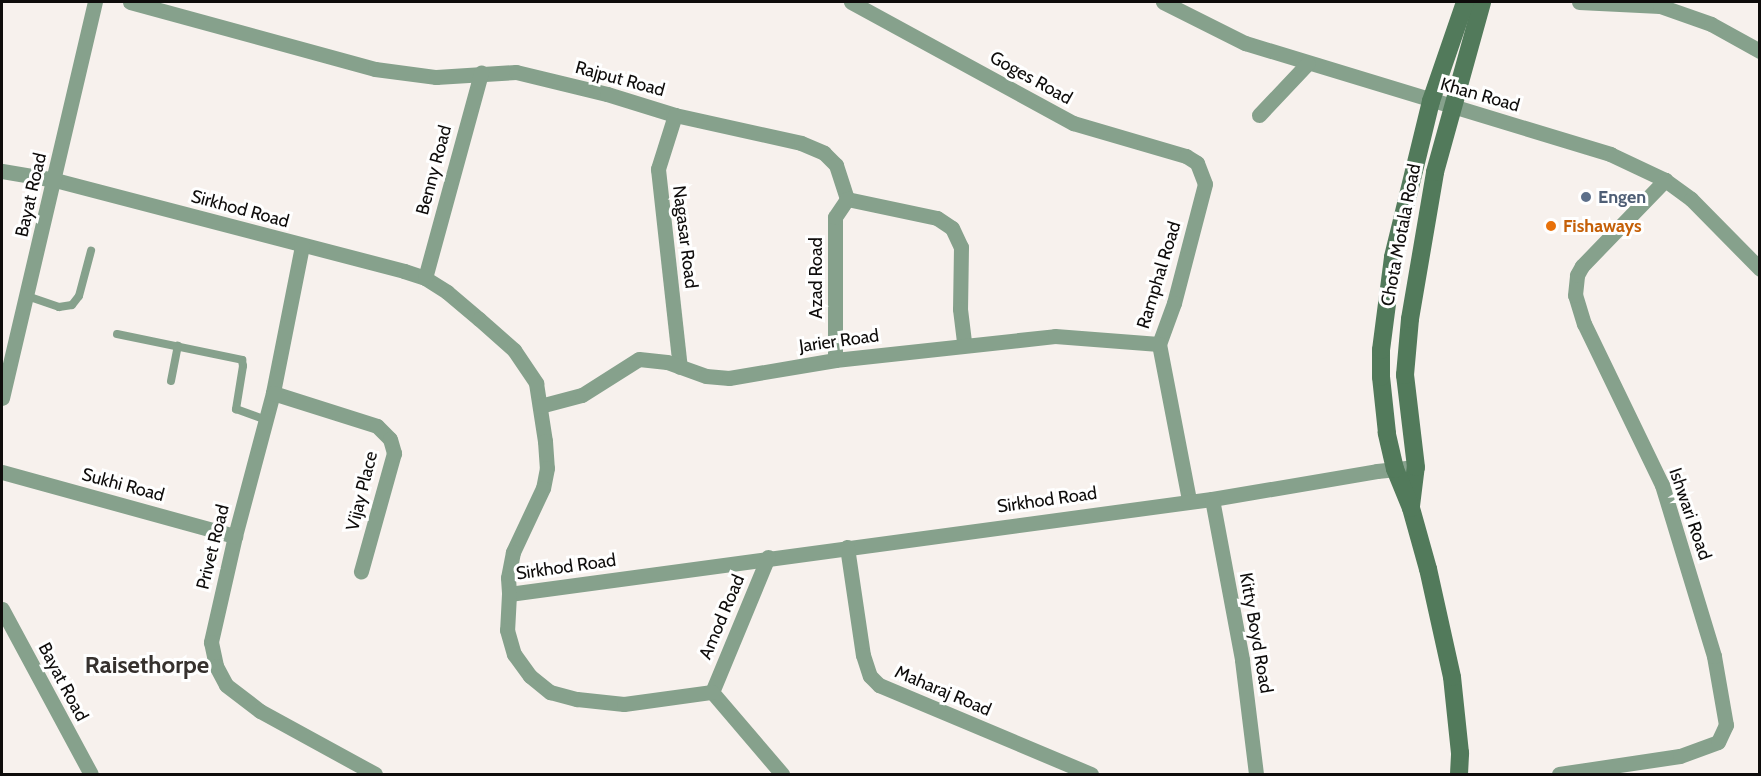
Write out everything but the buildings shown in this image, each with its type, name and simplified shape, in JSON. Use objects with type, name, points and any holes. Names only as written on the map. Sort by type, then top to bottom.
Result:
[{"type":"street","name":"Bayat Road","points":[[2,398],[95,2]]},
{"type":"street","name":"Rajput Road","points":[[130,2],[375,69],[436,77],[516,72],[607,94],[675,115],[801,143],[824,153],[836,165],[847,199]]},
{"type":"street","name":"Goges Road","points":[[851,2],[1073,123],[1186,156],[1199,168]]},
{"type":"street","name":"Khan Road","points":[[1163,2],[1245,43],[1610,154],[1665,180],[1691,200],[1760,269]]},
{"type":"street","name":"Chota Motala Road","points":[[1459,774],[1460,753],[1452,677],[1411,508],[1395,469],[1383,404],[1381,350],[1393,257],[1431,101],[1465,2]]},
{"type":"street","name":"Chota Motala Road","points":[[1411,508],[1416,467],[1405,375],[1410,319],[1435,172],[1482,2]]},
{"type":"street","points":[[1580,2],[1660,6],[1711,24],[1760,51]]},
{"type":"street","points":[[1259,114],[1308,63]]},
{"type":"street","name":"Benny Road","points":[[425,278],[481,73]]},
{"type":"street","name":"Nagasar Road","points":[[675,115],[658,169],[680,367]]},
{"type":"street","name":"Ramphal Road","points":[[1189,500],[1159,344],[1174,303],[1205,184],[1199,168]]},
{"type":"street","name":"Sirkhod Road","points":[[2,171],[55,180],[425,278],[447,292],[514,350],[536,383],[547,468],[543,488],[513,552],[508,578],[509,594],[1189,500],[1212,499],[1416,467]]},
{"type":"street","name":"Ishwari Road","points":[[1558,774],[1680,756],[1718,742],[1726,725],[1714,656],[1662,485],[1584,324],[1575,296],[1577,275],[1582,266],[1665,180]]},
{"type":"street","points":[[847,199],[937,218],[952,228],[961,247],[960,309],[964,344]]},
{"type":"street","name":"Azad Road","points":[[835,360],[835,217],[847,199]]},
{"type":"street","name":"Privet Road","points":[[302,246],[273,393],[235,536],[211,642],[222,680],[260,711],[375,774]]},
{"type":"street","name":"Jarier Road","points":[[540,406],[582,395],[639,359],[657,360],[706,375],[729,378],[835,360],[964,344],[1055,336],[1159,344]]},
{"type":"street","name":"Vijay Place","points":[[273,393],[377,426],[390,439],[394,453],[362,571]]},
{"type":"street","name":"Sukhi Road","points":[[2,472],[235,536]]},
{"type":"street","name":"Kitty Boyd Road","points":[[1212,499],[1242,660],[1257,774]]},
{"type":"street","name":"Maharaj Road","points":[[847,547],[863,655],[870,676],[879,685],[1090,774]]},
{"type":"street","name":"Amod Road","points":[[712,692],[768,557]]},
{"type":"street","points":[[509,594],[507,630],[514,654],[530,676],[550,692],[577,699],[624,704],[712,692],[782,774]]},
{"type":"street","name":"Bayat Road","points":[[2,609],[91,774]]},
{"type":"lane","points":[[27,296],[59,307],[72,304],[79,297],[92,251]]},
{"type":"lane","points":[[117,334],[242,360],[236,409],[266,420]]},
{"type":"lane","points":[[171,381],[178,346]]},
{"type":"place","name":"Engen","points":[[1586,197]]},
{"type":"place","name":"Fishaways","points":[[1551,226]]},
{"type":"district","name":"Raisethorpe","points":[[147,665]]}]
